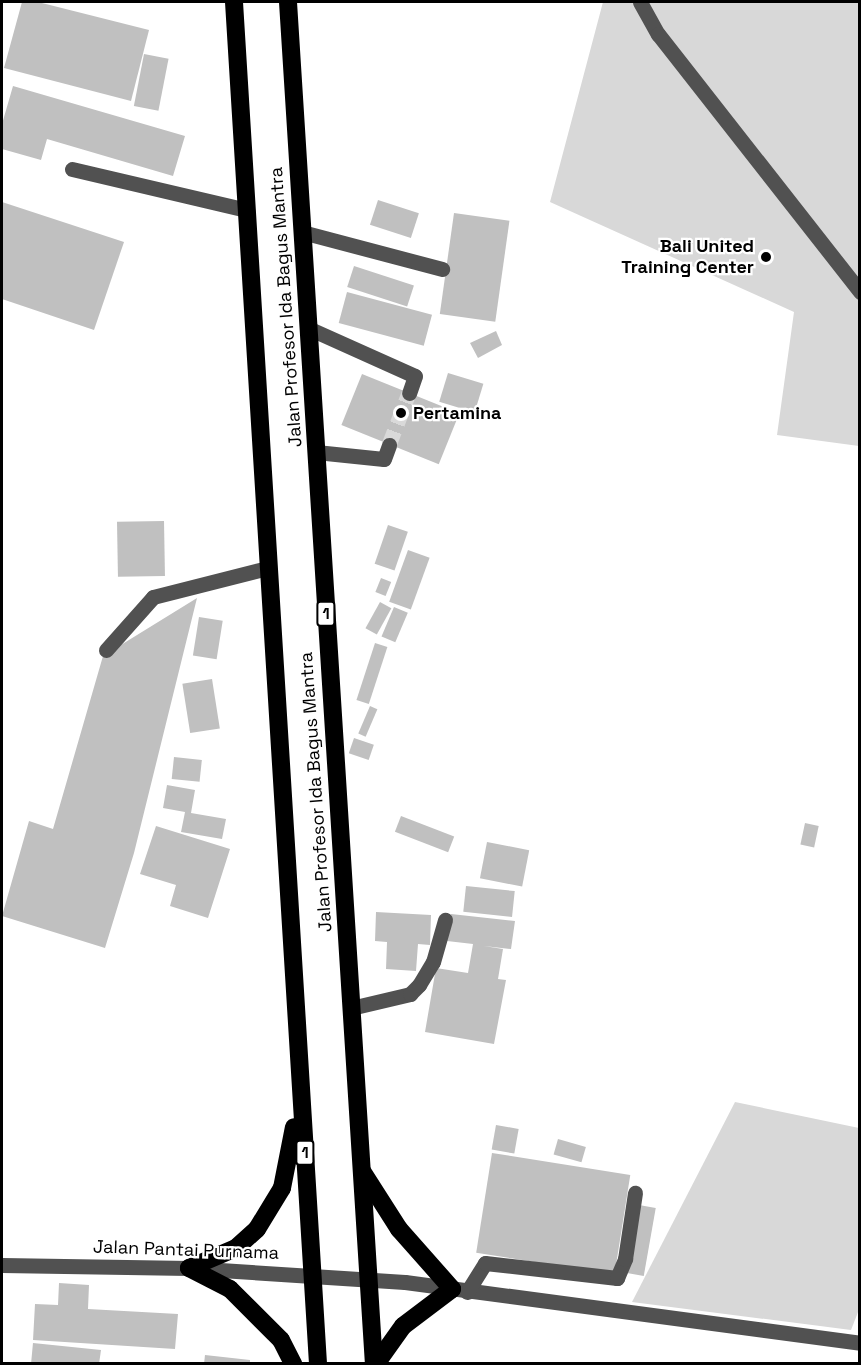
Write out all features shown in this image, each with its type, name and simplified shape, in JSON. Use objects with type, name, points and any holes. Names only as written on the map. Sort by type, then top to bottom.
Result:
[{"type":"highway","name":"Jalan Profesor Ida Bagus Mantra","points":[[234,2],[318,1364]]},
{"type":"highway","name":"Jalan Profesor Ida Bagus Mantra","points":[[288,2],[375,1364]]},
{"type":"highway","points":[[189,1268],[236,1248],[257,1229],[282,1188],[291,1161],[299,1080]]},
{"type":"highway","points":[[362,1170],[399,1228],[460,1291],[403,1326],[375,1364]]},
{"type":"highway","points":[[189,1268],[230,1289],[281,1340],[293,1364]]},
{"type":"street","points":[[640,2],[658,34],[860,292]]},
{"type":"street","points":[[72,169],[247,210]]},
{"type":"street","points":[[302,232],[442,269]]},
{"type":"street","points":[[308,328],[415,376],[409,393]]},
{"type":"street","points":[[316,452],[384,459],[389,445]]},
{"type":"street","points":[[106,650],[153,597],[268,568]]},
{"type":"street","points":[[351,1008],[410,994],[419,985],[433,962],[445,920]]},
{"type":"street","points":[[460,1291],[485,1263],[617,1278],[625,1259],[635,1193]]},
{"type":"street","name":"Jalan Pantai Purnama","points":[[2,1265],[189,1268],[311,1274],[860,1343]]},
{"type":"shaded area","name":"Bali United Training Center","points":[[603,2],[859,2],[859,446],[777,435],[794,312],[550,202]]},
{"type":"shaded area","points":[[735,1102],[859,1128],[860,1307],[851,1330],[632,1302]]},
{"type":"building","points":[[22,2],[38,2],[149,30],[131,101],[4,68]]},
{"type":"building","points":[[144,54],[169,59],[158,111],[134,106]]},
{"type":"building","points":[[13,86],[185,136],[173,176],[47,139],[41,160],[2,149],[2,124]]},
{"type":"building","points":[[378,200],[419,213],[411,238],[370,225]]},
{"type":"building","points":[[2,202],[124,242],[94,330],[2,299]]},
{"type":"building","points":[[454,213],[509,221],[495,322],[440,314]]},
{"type":"building","points":[[354,266],[414,285],[407,306],[347,287]]},
{"type":"building","points":[[347,292],[432,315],[424,346],[339,323]]},
{"type":"building","points":[[496,331],[502,345],[478,358],[470,343]]},
{"type":"building","points":[[448,373],[483,384],[475,413],[439,402]]},
{"type":"building","points":[[362,374],[459,413],[439,464],[341,425]]},
{"type":"building","points":[[164,521],[165,576],[118,577],[117,522]]},
{"type":"building","points":[[388,525],[408,532],[395,571],[375,564]]},
{"type":"building","points":[[408,550],[430,558],[411,610],[389,602]]},
{"type":"building","points":[[381,578],[391,582],[386,596],[375,592]]},
{"type":"building","points":[[197,598],[134,853],[105,948],[2,916],[29,821],[53,829],[103,656]]},
{"type":"building","points":[[380,602],[391,608],[377,635],[365,628]]},
{"type":"building","points":[[394,607],[408,613],[395,642],[381,636]]},
{"type":"building","points":[[199,617],[223,621],[217,659],[193,656]]},
{"type":"building","points":[[375,643],[387,647],[369,704],[356,700]]},
{"type":"building","points":[[212,679],[220,728],[190,733],[182,684]]},
{"type":"building","points":[[370,706],[377,709],[366,737],[358,734]]},
{"type":"building","points":[[354,738],[374,745],[369,760],[349,753]]},
{"type":"building","points":[[174,757],[202,760],[200,782],[172,779]]},
{"type":"building","points":[[167,785],[195,790],[191,813],[226,819],[222,839],[181,832],[185,812],[163,808]]},
{"type":"building","points":[[401,816],[454,836],[448,852],[395,832]]},
{"type":"building","points":[[805,823],[819,826],[814,847],[800,845]]},
{"type":"building","points":[[156,826],[230,849],[208,918],[170,906],[176,885],[140,874]]},
{"type":"building","points":[[487,842],[529,850],[522,887],[480,878]]},
{"type":"building","points":[[466,886],[515,891],[512,917],[463,912]]},
{"type":"building","points":[[376,912],[431,915],[430,945],[418,944],[416,971],[386,969],[387,942],[375,941]]},
{"type":"building","points":[[451,914],[515,921],[511,949],[484,946],[503,949],[498,979],[506,980],[494,1044],[425,1032],[436,968],[468,973],[473,944],[447,941]]},
{"type":"building","points":[[496,1125],[519,1129],[514,1154],[492,1150]]},
{"type":"building","points":[[558,1139],[586,1147],[581,1162],[554,1154]]},
{"type":"building","points":[[492,1153],[630,1175],[614,1275],[476,1253]]},
{"type":"building","points":[[639,1205],[656,1208],[644,1276],[627,1273]]},
{"type":"building","points":[[59,1283],[89,1285],[88,1309],[178,1314],[175,1349],[33,1340],[35,1304],[58,1305]]},
{"type":"building","points":[[33,1343],[101,1350],[99,1364],[31,1364]]},
{"type":"building","points":[[205,1355],[250,1360],[250,1364],[204,1364]]},
{"type":"tunnel","points":[[389,445],[409,393]]},
{"type":"place","name":"Bali United Training Center","points":[[766,257]]},
{"type":"place","name":"Pertamina","points":[[401,413]]}]
